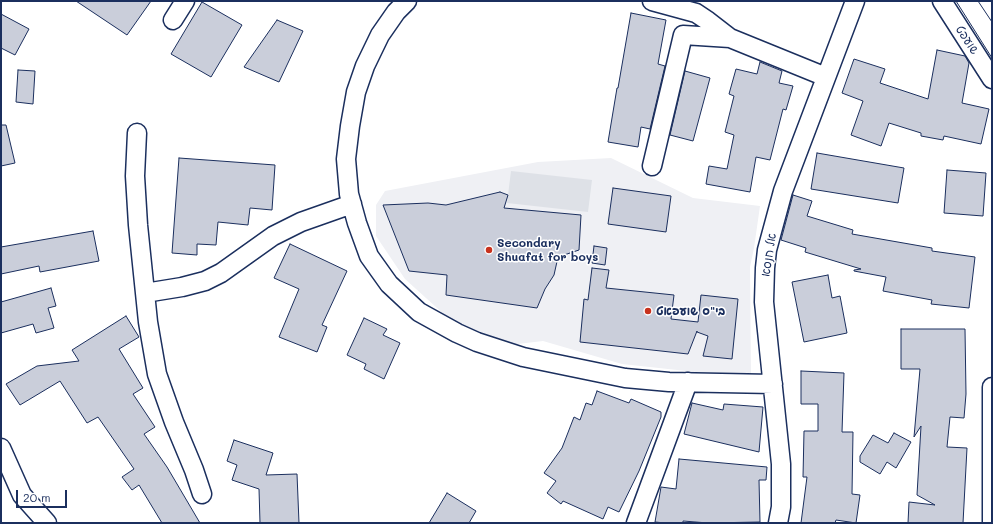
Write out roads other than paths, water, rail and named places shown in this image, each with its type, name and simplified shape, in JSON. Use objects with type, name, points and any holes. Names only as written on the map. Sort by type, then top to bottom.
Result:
[{"type":"street","points":[[173,20],[185,1]]},
{"type":"street","points":[[407,1],[396,12],[380,35],[365,66],[356,92],[346,159],[349,194],[357,224],[369,256],[389,284],[420,312],[457,333],[477,342],[523,357],[625,378],[669,382],[773,384]]},
{"type":"street","points":[[652,1],[696,13],[730,38],[826,77]]},
{"type":"street","name":"אל חנסא","points":[[778,523],[781,508],[781,464],[764,302],[767,250],[783,191],[855,1]]},
{"type":"street","name":"שועפט","points":[[942,1],[992,79]]},
{"type":"street","points":[[652,166],[683,35],[730,38]]},
{"type":"street","points":[[137,133],[135,176],[138,225],[148,322],[157,374],[202,494]]},
{"type":"street","points":[[145,293],[182,287],[205,281],[221,273],[273,236],[301,222],[352,204]]},
{"type":"street","points":[[636,523],[688,382]]},
{"type":"street","points":[[992,387],[992,523]]},
{"type":"street","points":[[1,448],[22,495],[46,523]]},
{"type":"tram line","points":[[956,1],[992,58]]},
{"type":"tram line","points":[[978,1],[992,22]]},
{"type":"place","name":"Secondary Shuafat for boys","points":[[489,250]]},
{"type":"place","name":"בי\"ס שועפאט","points":[[648,311]]}]
